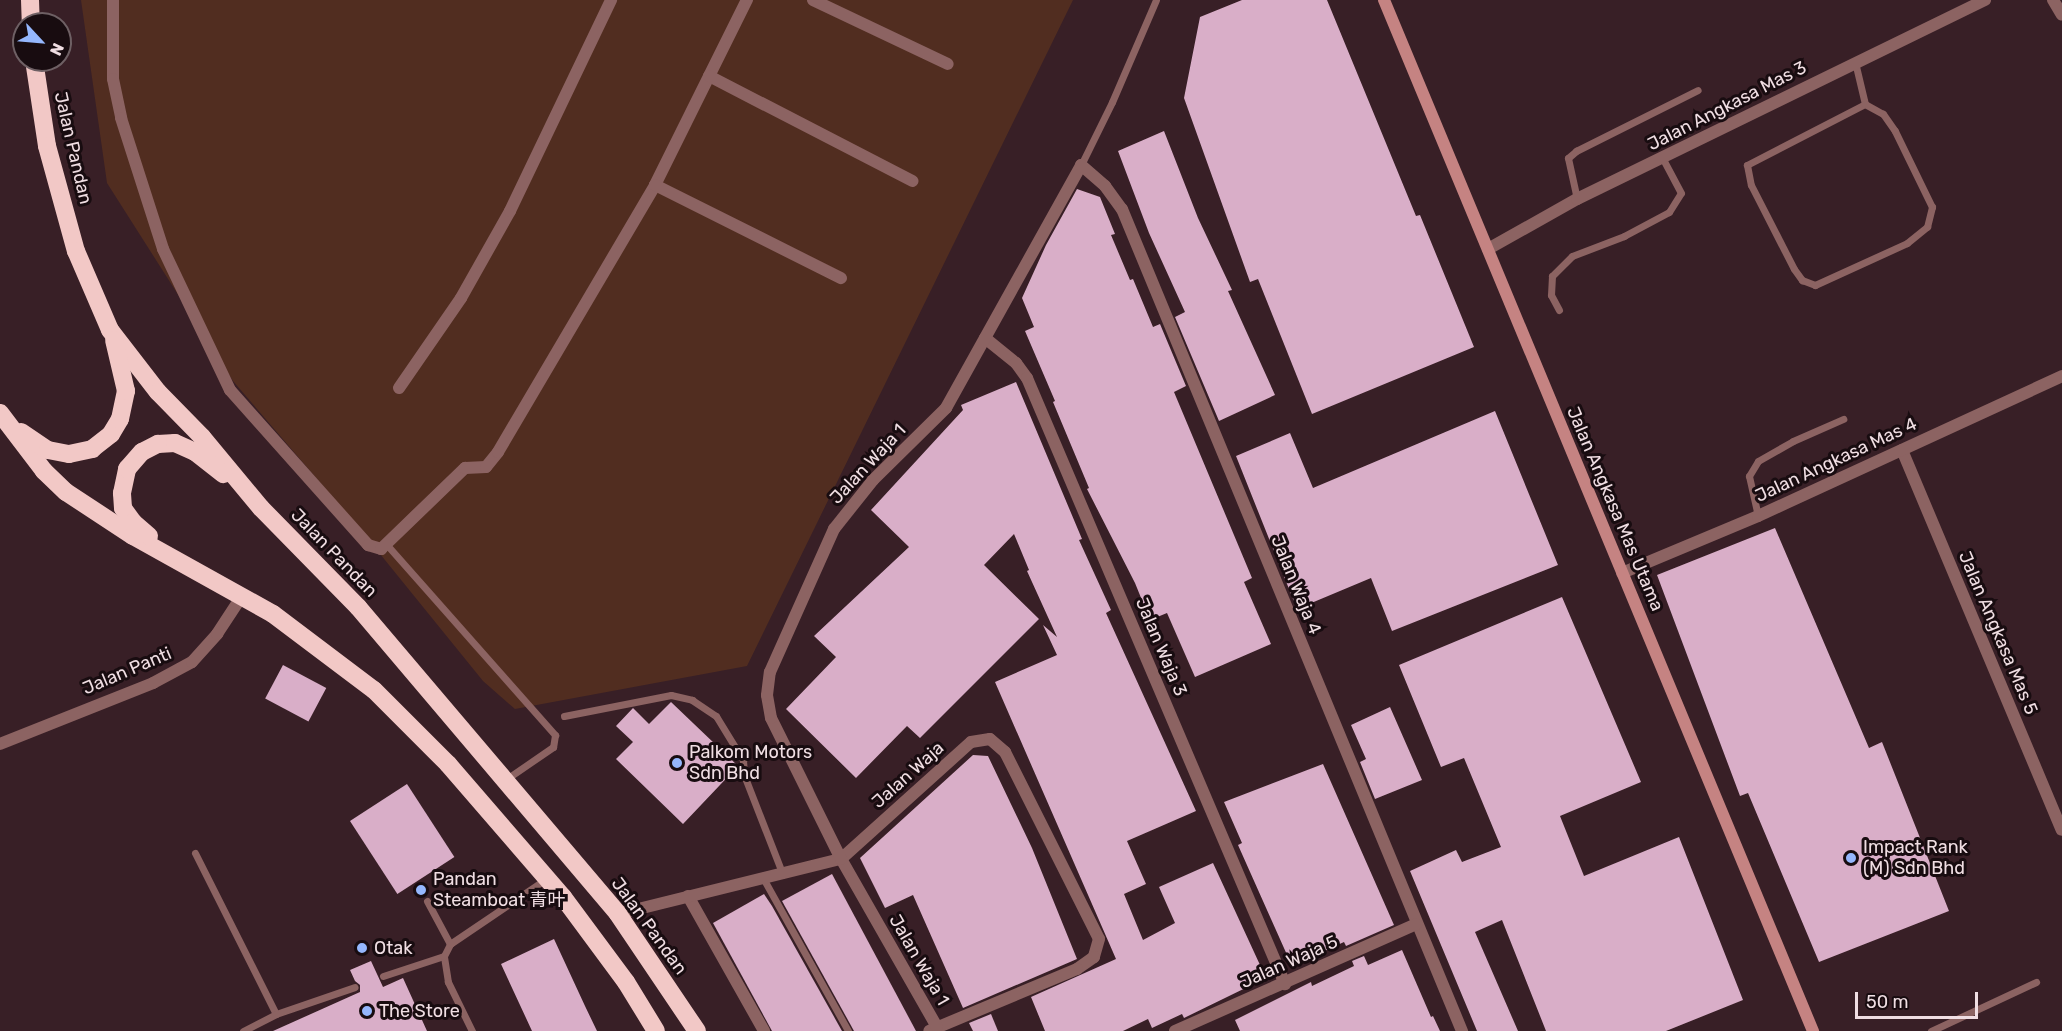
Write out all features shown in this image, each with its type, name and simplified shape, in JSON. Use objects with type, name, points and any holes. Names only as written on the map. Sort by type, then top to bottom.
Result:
[{"type":"highway","name":"Jalan Pandan","points":[[36,72],[47,146],[76,251],[110,330],[158,392],[209,444],[261,508],[358,607],[618,914],[697,1031]]},
{"type":"highway","points":[[0,413],[38,445],[61,454],[80,454],[102,441],[111,434],[120,419],[126,391],[110,330]]},
{"type":"highway","points":[[0,413],[44,471],[66,492],[133,536],[273,614],[374,690],[448,764],[547,878],[626,982],[656,1031]]},
{"type":"highway","points":[[183,563],[133,522],[123,508],[123,482],[132,460],[142,452],[164,442],[185,446],[212,464],[261,508]]},
{"type":"street","points":[[113,0],[113,79],[121,118],[163,249],[230,390],[368,545],[381,549],[465,468],[486,467],[498,452],[655,185],[747,0]]},
{"type":"street","points":[[399,388],[461,298],[510,211],[551,121],[611,0]]},
{"type":"street","points":[[813,0],[948,64]]},
{"type":"street","name":"Jalan Angkasa Mas Utama","points":[[1384,0],[1813,1031]]},
{"type":"street","name":"Jalan Angkasa Mas 3","points":[[1488,249],[1577,199],[1985,0]]},
{"type":"street","points":[[2053,0],[2062,15]]},
{"type":"street","points":[[709,76],[912,181]]},
{"type":"street","name":"Jalan Waja 1","points":[[933,1029],[841,859],[771,718],[767,695],[770,672],[834,529],[873,480],[946,408],[1081,165]]},
{"type":"street","name":"Jalan Waja 4","points":[[1081,165],[1105,186],[1122,209],[1462,1031]]},
{"type":"street","points":[[655,185],[841,278]]},
{"type":"street","name":"Jalan Waja 3","points":[[986,338],[1016,363],[1027,378],[1285,984]]},
{"type":"street","name":"Jalan Angkasa Mas 4","points":[[1622,573],[1758,516],[2062,376]]},
{"type":"street","name":"Jalan Angkasa Mas 5","points":[[1902,450],[2062,830]]},
{"type":"street","name":"Jalan Panti","points":[[0,744],[153,683],[192,662],[217,634],[242,596]]},
{"type":"street","name":"Jalan Waja","points":[[618,914],[841,859],[971,742],[990,739],[1005,752],[1099,939],[1094,957],[1077,969],[933,1029]]},
{"type":"street","points":[[688,896],[764,1031]]},
{"type":"street","name":"Jalan Waja 5","points":[[1175,1031],[1416,924]]},
{"type":"lane","name":"Jalan Waja 1","points":[[1081,165],[1112,102],[1156,0]]},
{"type":"lane","points":[[1855,62],[1865,104],[1883,114],[1895,131],[1932,207],[1927,226],[1907,243],[1815,285],[1802,280],[1794,269],[1751,185],[1747,165],[1865,104]]},
{"type":"lane","points":[[1577,199],[1568,158],[1576,151],[1698,90]]},
{"type":"lane","points":[[1559,310],[1551,295],[1552,276],[1572,256],[1624,236],[1669,212],[1681,192],[1663,159]]},
{"type":"lane","points":[[1758,516],[1749,476],[1758,461],[1792,441],[1843,419]]},
{"type":"lane","points":[[387,545],[490,658],[555,735],[553,747],[505,780]]},
{"type":"lane","points":[[564,716],[672,695],[692,700],[716,716],[743,760],[744,775],[783,875]]},
{"type":"lane","points":[[195,853],[276,1014]]},
{"type":"lane","points":[[472,1031],[448,982],[444,956],[450,944],[547,878]]},
{"type":"lane","points":[[763,878],[848,1031]]},
{"type":"lane","points":[[427,901],[450,944]]},
{"type":"lane","points":[[383,976],[444,956]]},
{"type":"lane","points":[[1931,1031],[2037,982]]},
{"type":"lane","points":[[243,1031],[276,1014],[355,987]]},
{"type":"shaded area","points":[[81,0],[1073,0],[747,666],[515,709],[483,681],[359,528],[233,381],[107,183]]},
{"type":"building","points":[[1242,0],[1327,0],[1416,216],[1420,215],[1474,347],[1312,414],[1258,279],[1250,282],[1184,98],[1200,17]]},
{"type":"building","points":[[1164,131],[1198,218],[1232,290],[1228,291],[1275,395],[1219,421],[1175,317],[1185,312],[1149,233],[1118,151]]},
{"type":"building","points":[[1077,189],[1100,197],[1115,234],[1111,235],[1130,280],[1133,279],[1153,327],[1160,324],[1186,386],[1174,392],[1252,578],[1244,582],[1271,644],[1195,677],[1167,613],[1150,620],[1135,583],[1087,489],[1089,488],[1053,402],[1055,401],[1025,331],[1034,327],[1022,298],[1046,245]]},
{"type":"building","points":[[1016,382],[1082,539],[1079,540],[1111,610],[1106,613],[1196,811],[1127,841],[1146,884],[1124,894],[1143,940],[1175,923],[1159,887],[1213,863],[1266,978],[1184,1018],[1182,1014],[1152,1028],[1148,1019],[1123,1031],[1045,1031],[1031,997],[1116,959],[995,682],[1057,655],[1043,625],[1057,637],[1027,571],[1029,570],[1014,534],[984,565],[1039,619],[920,738],[907,726],[856,778],[786,709],[836,657],[814,636],[909,547],[871,510],[963,410],[961,405]]},
{"type":"building","points":[[1495,411],[1558,565],[1392,631],[1371,578],[1297,609],[1236,456],[1290,433],[1313,488]]},
{"type":"building","points":[[1775,528],[1869,748],[1882,742],[1949,911],[1819,962],[1748,793],[1740,796],[1657,575]]},
{"type":"building","points":[[1562,597],[1641,782],[1560,816],[1584,876],[1679,837],[1743,1000],[1666,1031],[1546,1031],[1502,920],[1475,932],[1518,1031],[1477,1031],[1410,871],[1456,850],[1462,862],[1501,847],[1464,758],[1441,767],[1399,665]]},
{"type":"building","points":[[283,665],[326,688],[308,722],[265,699]]},
{"type":"building","name":"Palkom Motors Sdn Bhd","points":[[671,702],[738,766],[683,824],[616,759],[633,742],[616,726],[633,708],[649,724]]},
{"type":"building","points":[[1390,707],[1422,780],[1375,799],[1360,762],[1366,759],[1351,725]]},
{"type":"building","points":[[973,755],[988,756],[1032,848],[1077,959],[963,1008],[913,895],[885,908],[860,858]]},
{"type":"building","points":[[1323,764],[1394,925],[1346,946],[1344,942],[1292,966],[1238,845],[1242,843],[1224,802]]},
{"type":"building","points":[[407,784],[454,857],[397,894],[350,821]]},
{"type":"building","points":[[832,874],[916,1031],[854,1031],[782,901]]},
{"type":"building","points":[[764,894],[842,1031],[772,1031],[713,923]]},
{"type":"building","points":[[554,939],[597,1031],[532,1031],[501,964]]},
{"type":"building","points":[[1402,950],[1431,1017],[1433,1016],[1440,1031],[1240,1031],[1235,1020],[1311,982],[1312,986],[1354,966],[1352,961],[1364,956],[1368,965]]},
{"type":"building","name":"The Store","points":[[371,961],[383,987],[403,978],[427,1031],[273,1031],[360,992],[360,985],[355,981],[350,970]]},
{"type":"building","points":[[991,1014],[998,1031],[973,1031],[969,1023]]},
{"type":"place","name":"Palkom Motors Sdn Bhd","points":[[677,763]]},
{"type":"place","name":"Impact Rank (M) Sdn Bhd","points":[[1851,858]]},
{"type":"place","name":"Pandan Steamboat 青叶","points":[[421,890]]},
{"type":"place","name":"Otak","points":[[362,948]]},
{"type":"place","name":"The Store","points":[[367,1011]]}]
